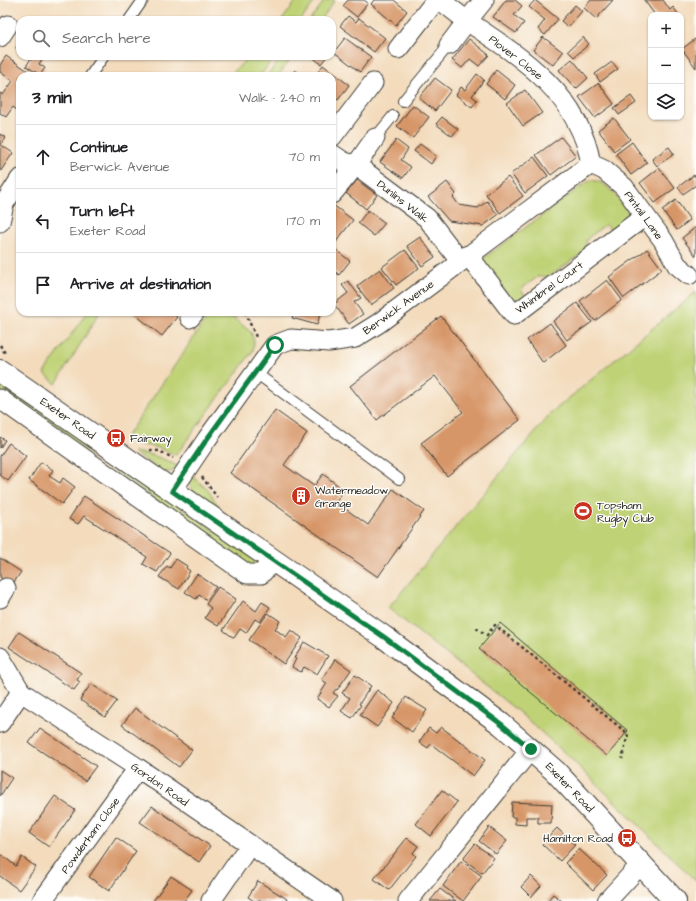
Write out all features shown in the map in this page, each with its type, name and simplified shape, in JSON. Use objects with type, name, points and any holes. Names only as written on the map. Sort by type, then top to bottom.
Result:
[{"type":"street","points":[[398,49],[436,0]]},
{"type":"street","name":"Plover Close","points":[[440,0],[506,47],[540,74],[568,105],[588,151],[591,164]]},
{"type":"street","points":[[448,45],[484,0]]},
{"type":"street","points":[[336,132],[373,83]]},
{"type":"street","points":[[336,189],[356,165],[375,138]]},
{"type":"street","points":[[336,157],[344,162],[356,165]]},
{"type":"street","name":"Pintail Lane","points":[[591,164],[604,170],[624,187],[660,235],[677,265],[689,275]]},
{"type":"street","name":"Berwick Avenue","points":[[172,491],[203,444],[275,345],[290,339],[329,342],[355,338],[379,323],[591,164]]},
{"type":"street","name":"Dunlins Walk","points":[[356,165],[427,218],[464,258]]},
{"type":"street","points":[[1,209],[16,185]]},
{"type":"street","name":"Whimbrel Court","points":[[464,258],[514,315],[645,216]]},
{"type":"street","name":"Exeter Road","points":[[0,371],[384,637],[501,724],[555,771],[642,863],[675,901]]},
{"type":"street","points":[[0,399],[247,574],[261,574],[274,560]]},
{"type":"street","name":"Gordon Road","points":[[0,656],[21,692],[138,768],[332,901]]},
{"type":"street","points":[[0,723],[21,692]]},
{"type":"street","points":[[408,901],[531,749]]},
{"type":"street","name":"Powderham Close","points":[[42,901],[138,768]]},
{"type":"street","points":[[211,901],[250,846]]},
{"type":"street","points":[[607,901],[642,863]]},
{"type":"lane","points":[[132,16],[143,0]]},
{"type":"lane","points":[[404,101],[448,45]]},
{"type":"lane","points":[[93,72],[101,60]]},
{"type":"lane","points":[[375,138],[393,116]]},
{"type":"lane","points":[[256,373],[399,479]]},
{"type":"path","points":[[476,628],[487,635],[495,625],[628,734],[622,759]]},
{"type":"green space","points":[[297,0],[316,0],[304,16],[285,16]]},
{"type":"green space","points":[[325,0],[335,0],[324,16],[313,16]]},
{"type":"green space","points":[[246,60],[272,60],[263,72],[233,72]]},
{"type":"green space","points":[[279,60],[290,60],[281,72],[270,72]]},
{"type":"green space","points":[[590,180],[603,184],[614,193],[631,216],[612,232],[606,224],[587,239],[584,252],[549,277],[539,276],[521,289],[527,299],[517,307],[480,261]]},
{"type":"green space","name":"Topsham Rugby Club","points":[[696,292],[696,881],[568,756],[520,713],[388,608],[550,414]]},
{"type":"green space","points":[[84,316],[98,316],[56,384],[44,373]]},
{"type":"green space","points":[[208,316],[231,316],[251,332],[254,341],[253,351],[176,455],[156,447],[137,444],[126,437]]},
{"type":"green space","points":[[0,379],[257,561],[256,568],[253,569],[0,390]]},
{"type":"green space","points":[[133,452],[157,457],[179,467],[170,472],[163,472]]},
{"type":"green space","points":[[191,475],[208,490],[223,513],[194,492],[189,481]]},
{"type":"building","points":[[348,0],[364,0],[368,3],[357,17],[343,6]]},
{"type":"building","points":[[374,0],[394,0],[407,11],[396,25],[371,4]]},
{"type":"building","points":[[506,0],[515,0],[522,6],[514,15],[524,23],[516,33],[493,17]]},
{"type":"building","points":[[535,0],[558,19],[545,35],[538,29],[545,20],[529,7]]},
{"type":"building","points":[[591,0],[613,0],[596,19],[584,8]]},
{"type":"building","points":[[644,0],[663,0],[670,10],[673,7],[677,12],[653,12]]},
{"type":"building","points":[[575,5],[582,11],[568,27],[561,21]]},
{"type":"building","points":[[348,16],[356,22],[359,18],[385,38],[374,52],[340,26]]},
{"type":"building","points":[[543,37],[563,52],[553,65],[533,50]]},
{"type":"building","points":[[583,37],[589,44],[574,57],[568,51]]},
{"type":"building","points":[[345,38],[371,57],[360,72],[336,54],[336,49]]},
{"type":"building","points":[[469,39],[489,55],[479,66],[470,59],[462,68],[452,60]]},
{"type":"building","points":[[695,39],[696,40],[696,68],[684,52],[684,47]]},
{"type":"building","points":[[6,56],[30,72],[16,72],[16,109],[13,107],[6,117],[0,113],[0,93],[3,95],[13,81],[0,72],[0,65]]},
{"type":"building","points":[[572,59],[588,78],[576,89],[559,70]]},
{"type":"building","points":[[30,60],[42,60],[39,64],[45,68],[42,72],[35,72],[26,66]]},
{"type":"building","points":[[316,60],[324,60],[321,64]]},
{"type":"building","points":[[612,62],[618,69],[600,82],[595,74]]},
{"type":"building","points":[[323,65],[332,72],[318,72]]},
{"type":"building","points":[[496,70],[515,85],[505,99],[486,84]]},
{"type":"building","points":[[477,74],[484,80],[472,96],[477,100],[472,107],[456,95],[461,87],[465,90]]},
{"type":"building","points":[[336,75],[349,85],[338,100],[336,98]]},
{"type":"building","points":[[435,78],[451,90],[435,111],[419,98]]},
{"type":"building","points":[[599,83],[614,104],[595,118],[579,97]]},
{"type":"building","points":[[525,90],[542,113],[523,126],[507,103]]},
{"type":"building","points":[[631,96],[636,103],[619,115],[614,108]]},
{"type":"building","points":[[413,105],[429,117],[413,138],[397,126]]},
{"type":"building","points":[[442,117],[458,129],[452,136],[436,124]]},
{"type":"building","points":[[614,118],[630,139],[614,151],[598,130]]},
{"type":"building","points":[[0,134],[6,138],[1,145],[13,153],[0,172]]},
{"type":"building","points":[[561,137],[576,156],[551,175],[536,155]]},
{"type":"building","points":[[396,140],[408,149],[401,160],[411,167],[403,178],[380,162]]},
{"type":"building","points":[[632,142],[647,163],[631,175],[616,154]]},
{"type":"building","points":[[420,144],[436,156],[431,164],[414,151]]},
{"type":"building","points":[[669,147],[674,154],[657,166],[652,159]]},
{"type":"building","points":[[534,157],[548,176],[525,193],[511,174]]},
{"type":"building","points":[[659,168],[675,188],[655,203],[640,183]]},
{"type":"building","points":[[694,175],[696,178],[696,185],[683,194],[678,187]]},
{"type":"building","points":[[508,177],[523,196],[500,213],[486,194]]},
{"type":"building","points":[[357,180],[377,195],[366,209],[346,193]]},
{"type":"building","points":[[447,182],[456,194],[453,197],[459,205],[478,208],[487,201],[498,215],[483,226],[449,221],[428,197]]},
{"type":"building","points":[[676,200],[690,220],[677,230],[662,210]]},
{"type":"building","points":[[336,207],[353,220],[336,242]]},
{"type":"building","points":[[368,210],[385,223],[374,236],[358,223]]},
{"type":"building","points":[[696,227],[696,256],[682,238]]},
{"type":"building","points":[[420,237],[435,257],[422,266],[407,246]]},
{"type":"building","points":[[647,249],[662,269],[624,298],[609,277]]},
{"type":"building","points":[[336,250],[350,261],[339,275],[336,272]]},
{"type":"building","points":[[405,250],[419,268],[396,285],[382,267]]},
{"type":"building","points":[[380,269],[394,288],[371,305],[357,286]]},
{"type":"building","points":[[607,280],[622,300],[595,321],[580,301]]},
{"type":"building","points":[[348,281],[361,298],[354,302],[363,314],[349,324],[336,307],[336,302],[348,293],[342,285]]},
{"type":"building","points":[[577,303],[592,322],[567,340],[553,321]]},
{"type":"building","points":[[137,316],[176,316],[177,317],[162,336]]},
{"type":"building","points":[[293,316],[320,316],[317,325],[292,318]]},
{"type":"building","points":[[441,316],[520,420],[447,476],[421,443],[463,412],[435,376],[377,420],[350,386]]},
{"type":"building","points":[[550,323],[566,345],[543,363],[527,340]]},
{"type":"building","name":"Watermeadow Grange","points":[[275,410],[307,433],[284,465],[314,486],[323,474],[344,490],[336,502],[368,525],[393,489],[424,511],[378,577],[230,473]]},
{"type":"building","points":[[0,437],[5,440],[0,448]]},
{"type":"building","points":[[9,443],[26,456],[8,481],[0,475],[0,456]]},
{"type":"building","points":[[41,462],[53,470],[49,476],[60,483],[63,478],[75,487],[62,504],[29,480]]},
{"type":"building","points":[[84,496],[170,553],[157,572],[143,564],[147,557],[84,516],[78,524],[69,519]]},
{"type":"building","points":[[0,558],[21,572],[12,585],[0,577]]},
{"type":"building","points":[[176,559],[187,566],[186,568],[190,571],[179,589],[159,577],[167,566],[170,568]]},
{"type":"building","points":[[197,574],[216,587],[207,600],[199,595],[196,599],[185,592]]},
{"type":"building","points":[[218,587],[236,599],[218,626],[205,618],[211,608],[206,604]]},
{"type":"building","points":[[243,601],[256,611],[262,602],[270,607],[260,622],[255,619],[246,633],[240,629],[234,638],[223,630]]},
{"type":"building","points":[[268,613],[280,621],[275,629],[286,637],[291,630],[302,638],[284,664],[249,640]]},
{"type":"building","points":[[500,623],[628,731],[607,756],[479,649]]},
{"type":"building","points":[[19,632],[81,673],[77,680],[80,682],[74,690],[9,647]]},
{"type":"building","points":[[304,642],[328,656],[317,674],[304,667],[301,672],[292,667],[296,659],[294,658]]},
{"type":"building","points":[[335,659],[351,670],[337,690],[336,689],[333,693],[338,696],[329,707],[317,699],[327,683],[322,680]]},
{"type":"building","points":[[355,675],[371,686],[352,718],[341,711],[350,698],[342,693]]},
{"type":"building","points":[[91,684],[117,701],[105,717],[80,700]]},
{"type":"building","points":[[377,690],[394,703],[377,727],[360,715]]},
{"type":"building","points":[[406,697],[427,710],[412,732],[392,718]]},
{"type":"building","points":[[135,708],[192,750],[179,767],[122,725]]},
{"type":"building","points":[[441,727],[485,760],[473,776],[431,744],[428,748],[419,742],[429,728],[436,733]]},
{"type":"building","points":[[40,728],[96,766],[85,781],[29,743]]},
{"type":"building","points":[[0,770],[12,778],[0,796]]},
{"type":"building","points":[[442,790],[457,802],[431,836],[416,824]]},
{"type":"building","points":[[55,796],[75,810],[49,847],[29,833]]},
{"type":"building","points":[[512,802],[552,804],[551,823],[538,823],[538,817],[526,817],[526,825],[515,824],[515,817],[511,817]]},
{"type":"building","points":[[152,806],[210,846],[199,862],[140,822]]},
{"type":"building","points":[[489,827],[507,841],[496,854],[479,841]]},
{"type":"building","points":[[557,828],[575,845],[560,861],[542,844]]},
{"type":"building","points":[[116,837],[136,851],[109,891],[89,877]]},
{"type":"building","points":[[407,838],[418,846],[413,853],[416,856],[389,890],[374,879]]},
{"type":"building","points":[[475,844],[494,858],[482,873],[463,859]]},
{"type":"building","points":[[579,849],[607,875],[593,890],[565,863]]},
{"type":"building","points":[[0,854],[16,866],[22,857],[36,867],[19,890],[0,876]]},
{"type":"building","points":[[461,861],[482,876],[463,901],[443,886]]},
{"type":"building","points":[[171,876],[192,890],[184,901],[153,901]]},
{"type":"building","points":[[531,876],[541,886],[531,897],[521,887]]},
{"type":"building","points":[[258,881],[287,899],[286,901],[254,901],[248,897]]},
{"type":"building","points":[[440,889],[456,901],[430,901]]},
{"type":"building","points":[[553,894],[562,901],[547,901]]},
{"type":"place","name":"Fairway","points":[[116,438]]},
{"type":"place","name":"Watermeadow Grange","points":[[301,496]]},
{"type":"place","name":"Topsham Rugby Club","points":[[583,511]]},
{"type":"place","name":"Hamilton Road","points":[[627,838]]},
{"type":"route","points":[[275,345],[207,439],[172,491],[384,637],[501,724],[531,749]]}]
